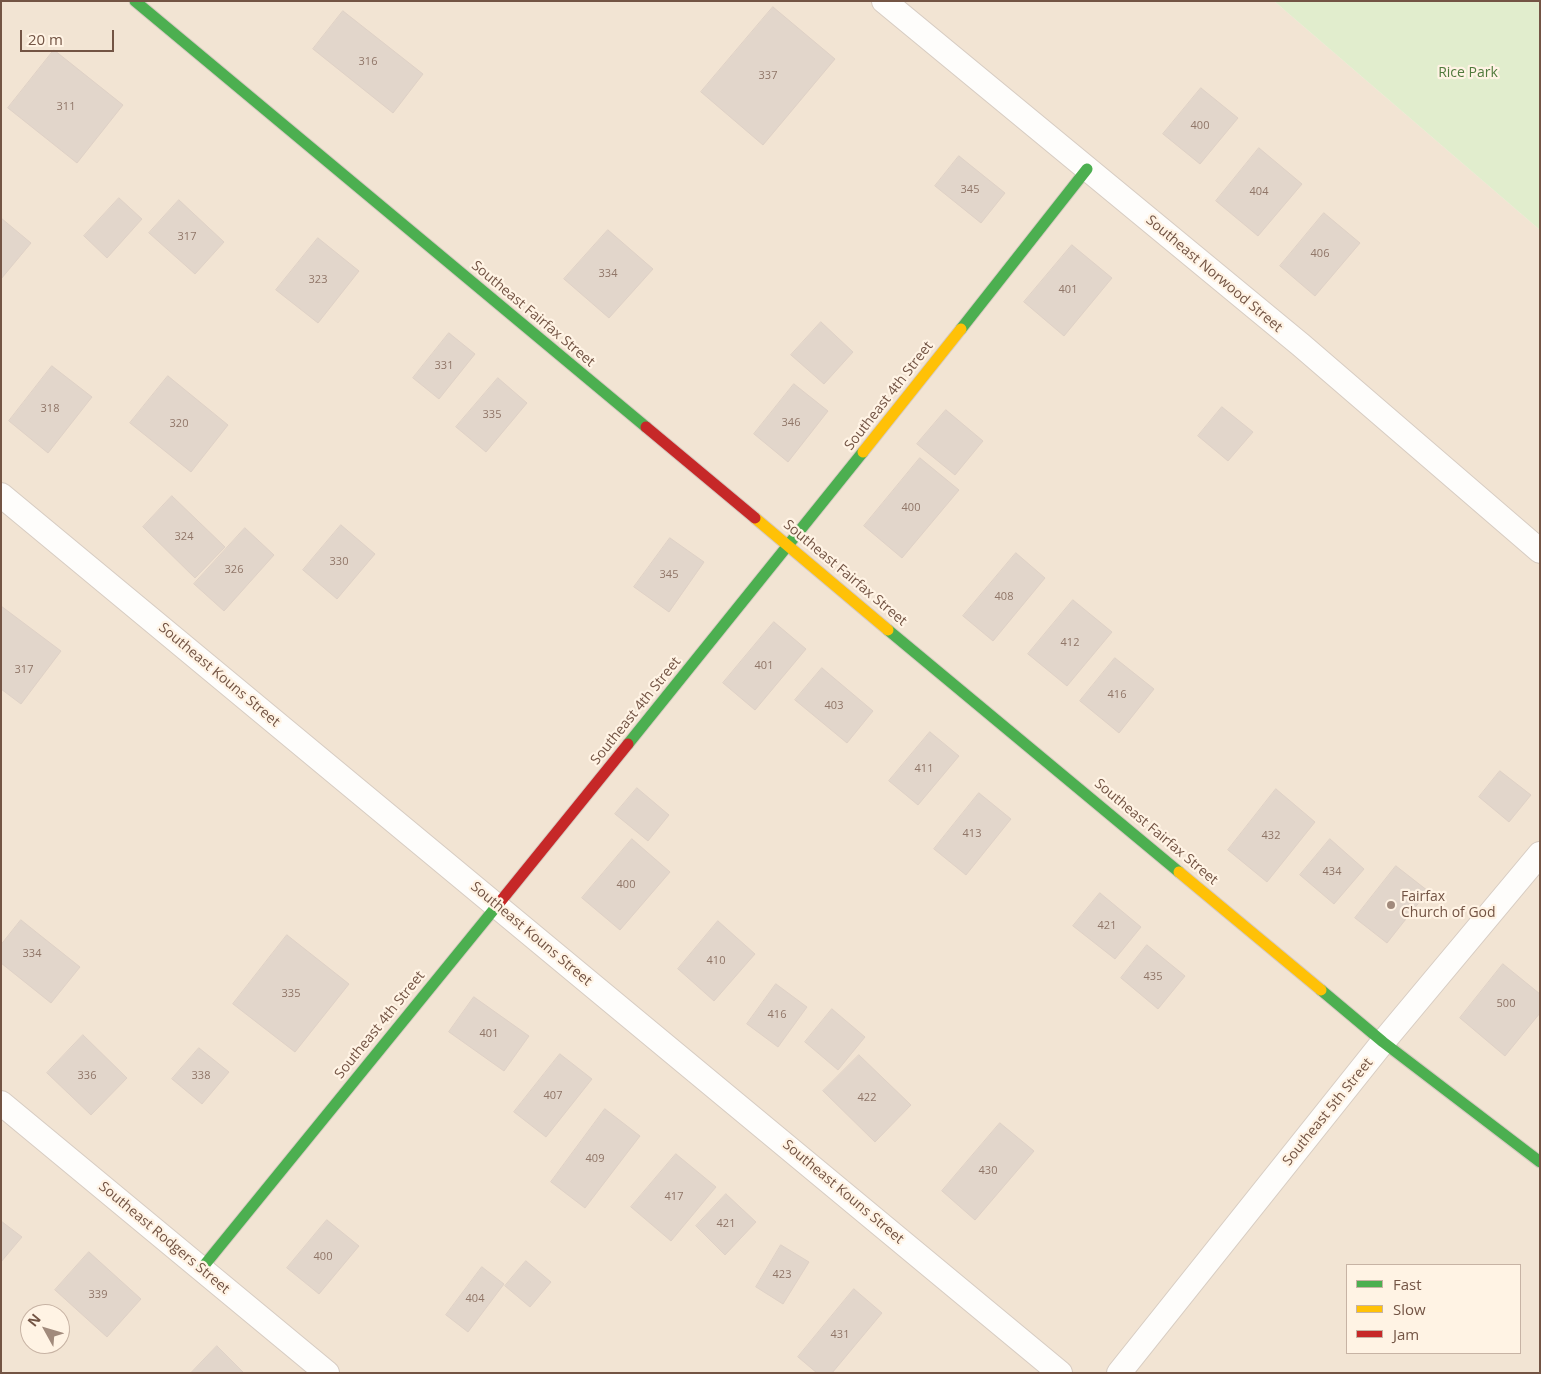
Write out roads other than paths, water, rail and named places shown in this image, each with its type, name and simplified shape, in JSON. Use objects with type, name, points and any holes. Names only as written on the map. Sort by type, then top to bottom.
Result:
[{"type":"street","name":"Southeast Fairfax Street","points":[[135,1],[1383,1042],[1540,1162]]},
{"type":"street","name":"Southeast Norwood Street","points":[[884,1],[1301,345],[1540,551]]},
{"type":"street","name":"Southeast 4th Street","points":[[202,1268],[789,546],[1088,169]]},
{"type":"street","name":"Southeast Kouns Street","points":[[1,495],[1060,1373]]},
{"type":"street","name":"Southeast 5th Street","points":[[1119,1373],[1383,1042],[1540,854]]},
{"type":"street","name":"Southeast Rodgers Street","points":[[1,1103],[327,1373]]},
{"type":"place","name":"Fairfax Church of God","points":[[1391,905]]},
{"type":"park label","name":"Rice Park","points":[[1468,73]]}]
